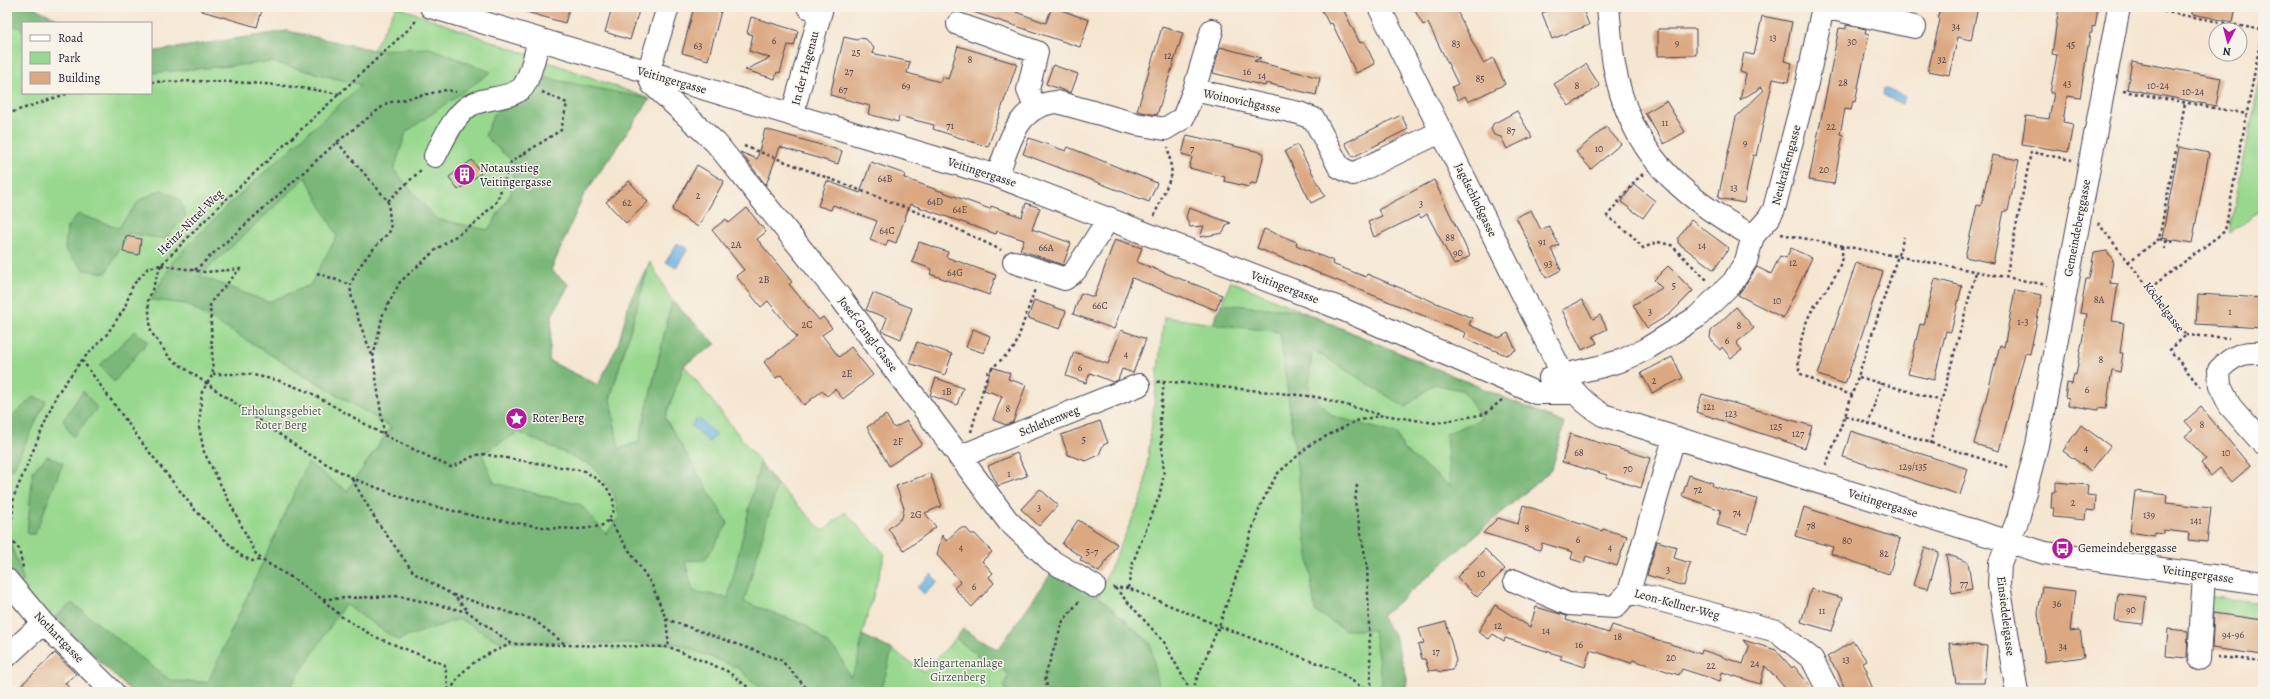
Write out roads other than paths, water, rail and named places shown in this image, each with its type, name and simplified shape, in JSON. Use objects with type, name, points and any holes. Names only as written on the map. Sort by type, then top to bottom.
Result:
[{"type":"street","points":[[648,73],[668,7]]},
{"type":"street","name":"In der Hagenau","points":[[792,115],[821,11],[808,7]]},
{"type":"street","name":"Jagdschloßgasse","points":[[1379,7],[1562,375],[1574,393]]},
{"type":"street","points":[[1608,7],[1614,65],[1623,102],[1638,133],[1653,157],[1676,185],[1711,212],[1756,232]]},
{"type":"street","points":[[1823,7],[1915,27]]},
{"type":"street","name":"Neukräftengasse","points":[[1562,375],[1623,360],[1646,349],[1697,317],[1733,282],[1746,262],[1756,232],[1769,218],[1779,193],[1807,83],[1823,7]]},
{"type":"street","name":"Gemeindeberggasse","points":[[2008,541],[2018,519],[2037,445],[2119,7]]},
{"type":"street","name":"Veitingergasse","points":[[434,10],[997,176],[1344,310],[1513,390],[1536,393],[1574,393],[1586,404],[1603,415],[2045,553],[2263,583]]},
{"type":"street","points":[[958,24],[1037,52],[1028,90],[1036,107],[1024,116],[1016,128],[997,176]]},
{"type":"street","points":[[1194,90],[1212,30]]},
{"type":"street","points":[[435,156],[456,119],[469,105],[485,99],[511,94],[525,85],[539,40]]},
{"type":"street","name":"Josef-Gangl-Gasse","points":[[648,73],[652,84],[716,144],[840,297],[965,455],[1008,522],[1050,560],[1104,587]]},
{"type":"street","name":"Woinovichgasse","points":[[1036,107],[1046,103],[1057,102],[1136,124],[1165,129],[1183,118],[1194,90],[1299,113],[1314,120],[1339,167],[1352,174],[1442,131]]},
{"type":"street","points":[[1014,262],[1065,279],[1075,271],[1109,218]]},
{"type":"street","points":[[2263,353],[2250,353],[2230,358],[2219,370],[2220,386],[2230,406],[2263,444]]},
{"type":"street","points":[[1513,390],[1562,375]]},
{"type":"street","name":"Schlehenweg","points":[[965,455],[1139,386]]},
{"type":"street","name":"Leon-Kellner-Weg","points":[[1674,438],[1629,592],[1777,630],[1812,659],[1829,692]]},
{"type":"street","name":"Einsiedeleigasse","points":[[2008,541],[2000,563],[1999,585],[2017,692]]},
{"type":"street","points":[[2199,657],[2204,575]]},
{"type":"street","name":"Nothartgasse","points":[[7,580],[43,623],[113,692]]},
{"type":"street","points":[[1515,581],[1568,604],[1615,606],[1629,592]]},
{"type":"street","points":[[7,656],[43,623]]},
{"type":"water","points":[[1884,88],[1906,97],[1902,104],[1883,95]]},
{"type":"water","points":[[677,243],[688,249],[676,268],[666,262]]},
{"type":"water","points":[[698,418],[716,434],[709,442],[691,425]]},
{"type":"water","points":[[931,574],[938,582],[924,594],[917,587]]},
{"type":"place","name":"Notausstieg Veitingergasse","points":[[465,175]]},
{"type":"place","name":"Roter Berg","points":[[516,418]]},
{"type":"place","name":"Gemeindeberggasse","points":[[2063,548]]},
{"type":"park label","name":"Erholungsgebiet Roter Berg","points":[[281,418]]},
{"type":"park label","name":"Kleingartenanlage Girzenberg","points":[[958,670]]}]
